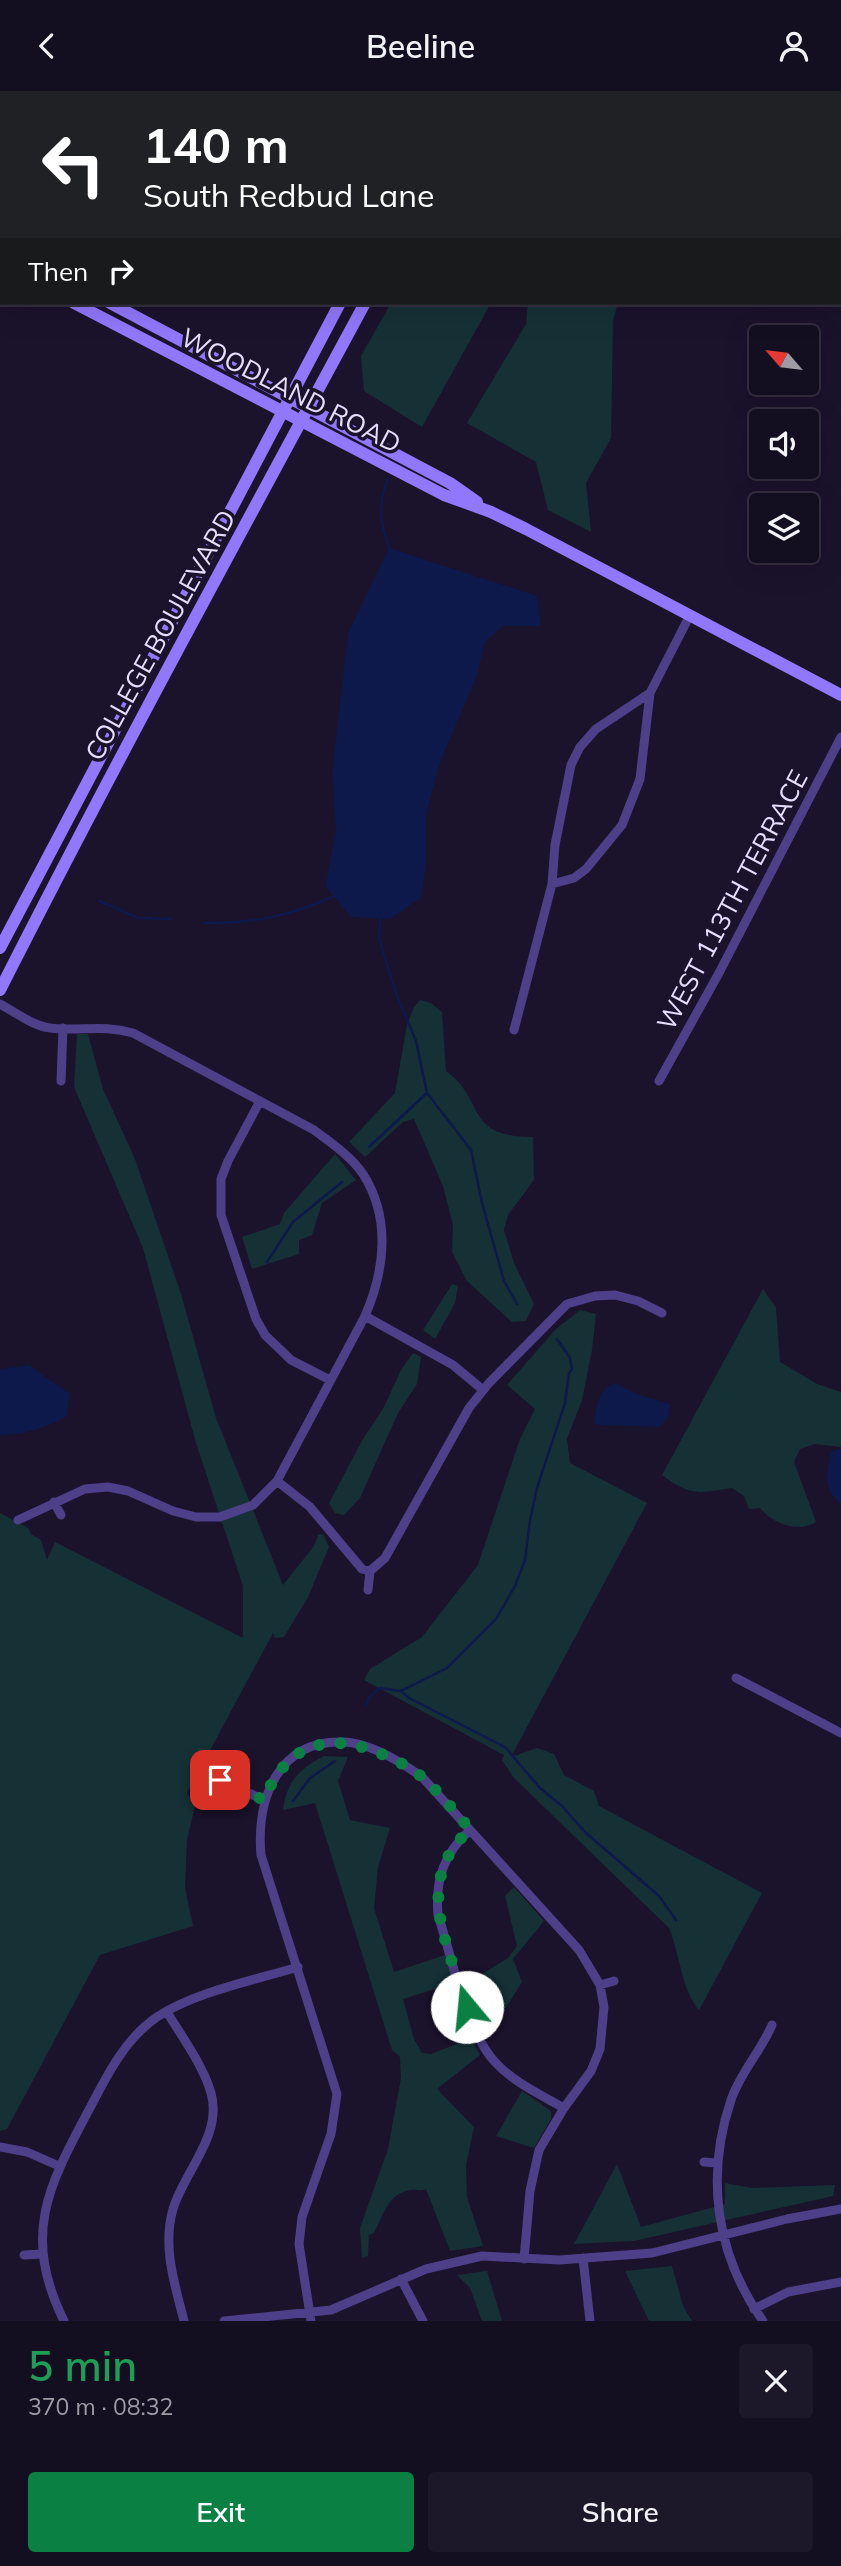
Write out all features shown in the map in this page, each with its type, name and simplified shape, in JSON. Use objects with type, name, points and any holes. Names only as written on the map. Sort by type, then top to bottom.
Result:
[{"type":"main road","name":"WOODLAND ROAD","points":[[114,305],[450,483],[491,512]]},
{"type":"main road","name":"COLLEGE BOULEVARD","points":[[0,948],[339,305]]},
{"type":"main road","name":"COLLEGE BOULEVARD","points":[[0,990],[112,769],[161,685],[364,305]]},
{"type":"main road","name":"WOODLAND ROAD","points":[[96,308],[300,422],[444,495],[491,512],[841,695]]},
{"type":"street","points":[[552,884],[575,878],[586,869],[622,825],[634,802],[640,779],[650,693],[690,615]]},
{"type":"street","points":[[514,1030],[552,884],[560,814],[567,778],[576,754],[596,729],[650,693]]},
{"type":"street","name":"WEST 113TH TERRACE","points":[[659,1081],[719,973],[841,737]]},
{"type":"street","points":[[0,1004],[39,1025],[63,1028],[102,1027],[133,1033],[314,1130],[341,1150],[362,1173],[375,1199],[383,1234],[381,1265],[365,1316],[277,1481],[253,1505],[220,1517],[196,1517],[173,1511],[128,1491],[108,1487],[85,1489],[18,1520]]},
{"type":"street","points":[[61,1081],[63,1028]]},
{"type":"street","points":[[260,1101],[221,1179],[222,1215],[257,1319],[265,1335],[291,1360],[330,1380]]},
{"type":"street","points":[[368,1590],[370,1571],[386,1558],[469,1408],[483,1390],[567,1304],[595,1296],[615,1295],[638,1301],[662,1313]]},
{"type":"street","points":[[365,1316],[453,1365],[483,1390]]},
{"type":"street","points":[[277,1481],[310,1507],[362,1569],[370,1571]]},
{"type":"street","points":[[54,1502],[61,1515]]},
{"type":"street","points":[[736,1678],[841,1733]]},
{"type":"street","points":[[310,2318],[299,2243],[302,2217],[331,2134],[337,2094],[261,1855],[260,1824],[264,1800],[278,1773],[297,1754],[320,1744],[346,1742],[384,1755],[422,1777],[579,1950],[600,1985],[604,2007],[600,2049],[591,2071],[564,2108],[539,2150],[532,2171],[524,2259]]},
{"type":"street","points":[[201,1770],[264,1800]]},
{"type":"street","points":[[470,1829],[449,1853],[440,1873],[436,1895],[438,1915],[475,2029],[483,2047],[496,2064],[564,2108]]},
{"type":"street","points":[[64,2321],[52,2297],[42,2254],[44,2214],[50,2186],[122,2052],[139,2032],[167,2012],[298,1967]]},
{"type":"street","points":[[600,1985],[614,1981]]},
{"type":"street","points":[[167,2012],[205,2079],[211,2093],[212,2106],[208,2136],[173,2211],[169,2244],[171,2267],[184,2321]]},
{"type":"street","points":[[763,2321],[736,2273],[723,2235],[717,2197],[716,2163],[732,2098],[745,2071],[763,2047],[772,2025]]},
{"type":"street","points":[[0,2147],[27,2152],[59,2166]]},
{"type":"street","points":[[704,2162],[716,2163]]},
{"type":"street","points":[[223,2321],[310,2318],[401,2279],[449,2263],[482,2256],[524,2259],[583,2258],[652,2253],[786,2218],[841,2209]]},
{"type":"street","points":[[24,2255],[42,2254]]},
{"type":"street","points":[[583,2258],[590,2321]]},
{"type":"street","points":[[401,2279],[423,2321]]},
{"type":"street","points":[[754,2309],[788,2293],[841,2282]]},
{"type":"green space","points":[[390,305],[490,305],[422,427],[364,391],[361,356]]},
{"type":"green space","points":[[528,305],[617,305],[613,321],[611,438],[586,483],[591,532],[548,510],[536,462],[467,423],[526,324]]},
{"type":"green space","points":[[420,1000],[431,1003],[442,1012],[446,1071],[467,1093],[485,1123],[495,1131],[533,1137],[534,1180],[508,1215],[504,1230],[514,1263],[534,1304],[526,1321],[512,1322],[467,1281],[452,1252],[453,1225],[443,1186],[414,1119],[403,1122],[365,1157],[349,1142],[395,1093],[407,1025]]},
{"type":"green space","points":[[77,1034],[88,1034],[103,1089],[135,1159],[181,1294],[216,1418],[283,1585],[314,1546],[318,1535],[323,1534],[329,1547],[308,1597],[284,1637],[275,1638],[273,1633],[187,1793],[195,1806],[187,1840],[185,1888],[193,1926],[100,1955],[7,2129],[0,2131],[0,1513],[28,1528],[31,1534],[41,1540],[47,1560],[55,1542],[243,1638],[243,1586],[196,1443],[143,1248],[74,1087]]},
{"type":"green space","points":[[335,1154],[356,1180],[322,1203],[312,1235],[299,1240],[299,1254],[252,1269],[242,1237],[280,1224],[284,1213]]},
{"type":"green space","points":[[452,1284],[458,1286],[455,1303],[435,1339],[423,1330]]},
{"type":"green space","points":[[763,1289],[776,1308],[780,1362],[817,1384],[841,1392],[841,1447],[815,1444],[800,1449],[794,1462],[816,1522],[801,1527],[779,1522],[760,1508],[749,1509],[744,1496],[732,1488],[695,1492],[662,1475]]},
{"type":"green space","points":[[580,1310],[596,1314],[582,1400],[567,1439],[570,1463],[647,1503],[511,1757],[537,1748],[554,1754],[564,1775],[594,1791],[599,1806],[762,1893],[699,2010],[684,1982],[669,1928],[514,1778],[502,1760],[504,1755],[364,1680],[370,1669],[422,1637],[478,1565],[520,1439],[535,1409],[507,1385],[556,1329]]},
{"type":"green space","points":[[413,1353],[421,1357],[417,1384],[398,1413],[360,1498],[344,1515],[335,1513],[329,1503],[363,1439],[384,1407],[401,1370]]},
{"type":"green space","points":[[324,1756],[348,1757],[338,1781],[350,1820],[390,1828],[378,1867],[374,1908],[394,1972],[445,1955],[454,1983],[403,1999],[414,2039],[422,2053],[431,2054],[472,2038],[470,2043],[474,2044],[480,2055],[437,2089],[474,2127],[466,2165],[467,2197],[483,2246],[450,2251],[426,2189],[410,2190],[391,2201],[374,2233],[369,2235],[368,2256],[362,2258],[360,2228],[388,2149],[401,2078],[400,2057],[392,2050],[315,1803],[283,1810],[288,1791],[296,1777]]},
{"type":"green space","points":[[514,1887],[544,1921],[513,1959],[522,1982],[486,2040],[471,1994],[475,1993],[472,1980],[508,1958],[517,1946],[505,1896]]},
{"type":"green space","points":[[522,2091],[551,2111],[551,2119],[534,2148],[496,2136]]},
{"type":"green space","points":[[617,2164],[641,2227],[725,2204],[725,2183],[752,2188],[835,2185],[833,2196],[634,2241],[574,2244]]},
{"type":"green space","points":[[672,2266],[683,2306],[692,2321],[649,2321],[625,2271]]},
{"type":"green space","points":[[487,2271],[502,2321],[482,2321],[470,2288],[457,2275]]},
{"type":"shaded area","points":[[389,548],[537,596],[541,626],[503,626],[485,642],[477,676],[440,762],[426,815],[426,865],[421,898],[390,919],[351,917],[325,886],[336,831],[332,773],[348,633]]},
{"type":"shaded area","points":[[29,1365],[70,1394],[67,1416],[35,1430],[0,1435],[0,1369]]},
{"type":"shaded area","points":[[615,1383],[639,1395],[670,1404],[669,1415],[660,1427],[596,1425],[594,1421],[600,1398],[610,1385]]},
{"type":"shaded area","points":[[841,1449],[841,1504],[828,1486],[827,1474],[831,1452]]},
{"type":"waterway","points":[[388,479],[382,497],[381,513],[389,548]]},
{"type":"waterway","points":[[204,923],[239,922],[270,917],[334,896]]},
{"type":"waterway","points":[[99,901],[138,918],[171,919]]},
{"type":"waterway","points":[[380,919],[379,938],[396,993],[416,1041],[427,1093],[471,1150],[482,1203],[504,1281],[517,1304]]},
{"type":"waterway","points":[[369,1147],[427,1093]]},
{"type":"waterway","points":[[267,1262],[293,1222],[342,1182]]},
{"type":"waterway","points":[[557,1339],[570,1358],[572,1369],[569,1373],[565,1403],[537,1488],[525,1560],[515,1586],[496,1619],[447,1668],[401,1691],[409,1698],[505,1747],[540,1788],[562,1806],[585,1832],[659,1896],[676,1920]]},
{"type":"waterway","points":[[367,1705],[368,1699],[380,1688],[401,1691]]},
{"type":"waterway","points":[[293,1801],[310,1778],[335,1761]]},
{"type":"route","points":[[220,1780],[264,1800],[278,1773],[297,1754],[320,1744],[346,1742],[380,1753],[422,1777],[470,1829],[449,1853],[440,1873],[436,1895],[438,1915],[467,2007]]}]
